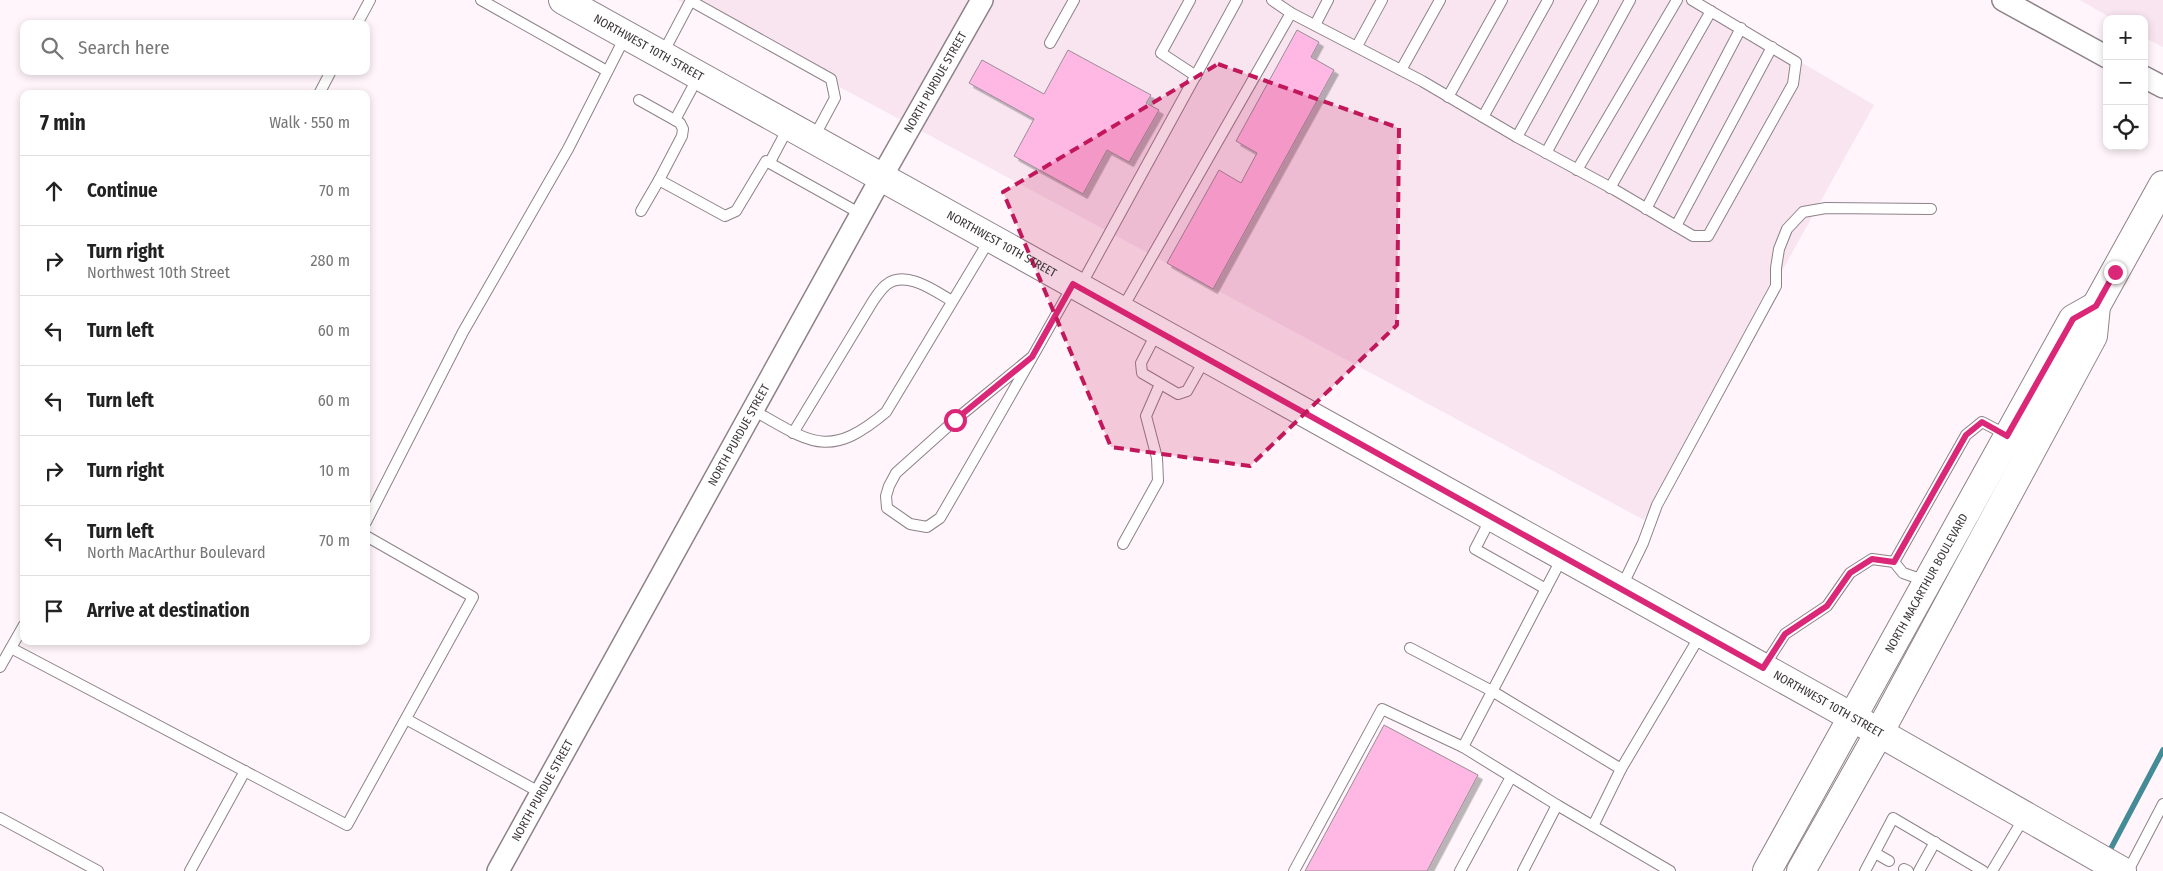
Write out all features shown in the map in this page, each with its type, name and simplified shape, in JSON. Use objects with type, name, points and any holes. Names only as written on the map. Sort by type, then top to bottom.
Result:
[{"type":"main road","name":"NORTHWEST 10TH STREET","points":[[563,0],[1563,556],[2122,871]]},
{"type":"main road","points":[[1801,871],[1879,733],[2093,336],[2096,306],[2163,185]]},
{"type":"main road","name":"NORTH MACARTHUR BOULEVARD","points":[[1767,871],[1926,581],[2073,319],[2096,306]]},
{"type":"street","name":"NORTH PURDUE STREET","points":[[498,871],[881,178],[982,0]]},
{"type":"street","points":[[2004,0],[2103,54]]},
{"type":"street","points":[[2148,79],[2163,87]]},
{"type":"lane","points":[[359,20],[370,0]]},
{"type":"lane","points":[[482,0],[607,71]]},
{"type":"lane","points":[[662,56],[691,0],[831,79],[834,98],[813,140]]},
{"type":"lane","points":[[1050,43],[1074,0]]},
{"type":"lane","points":[[1190,0],[1161,53],[1196,76]]},
{"type":"lane","points":[[1032,357],[955,420],[896,473],[886,496],[887,508],[910,524],[927,528],[940,518],[1032,357],[1076,286],[1196,76],[1237,0]]},
{"type":"lane","points":[[1272,0],[1291,13],[1401,70],[1693,236],[1708,236],[1793,84],[1796,62],[1692,0]]},
{"type":"lane","points":[[1315,25],[1328,0]]},
{"type":"lane","points":[[1357,46],[1382,0]]},
{"type":"lane","points":[[1401,70],[1440,0]]},
{"type":"lane","points":[[1448,97],[1502,0]]},
{"type":"lane","points":[[1483,117],[1548,0]]},
{"type":"lane","points":[[1516,137],[1593,0]]},
{"type":"lane","points":[[1546,153],[1630,0]]},
{"type":"lane","points":[[1577,170],[1677,0]]},
{"type":"lane","points":[[1610,188],[1711,11]]},
{"type":"lane","points":[[1121,311],[1291,13]]},
{"type":"lane","points":[[1646,209],[1741,28]]},
{"type":"lane","points":[[370,514],[463,332],[568,149],[626,35]]},
{"type":"lane","points":[[1676,226],[1772,47]]},
{"type":"lane","points":[[321,90],[329,75]]},
{"type":"lane","points":[[675,120],[699,76]]},
{"type":"lane","points":[[639,100],[680,123],[683,129],[682,136],[642,211]]},
{"type":"lane","points":[[770,162],[789,126]]},
{"type":"lane","points":[[658,180],[725,216],[736,211],[763,163],[766,161],[861,214]]},
{"type":"lane","points":[[1620,589],[1643,542],[1657,505],[1776,286],[1778,258],[1787,229],[1803,212],[1826,208],[1931,209]]},
{"type":"lane","points":[[753,410],[793,433],[821,442],[835,442],[848,438],[873,423],[886,412],[991,238]]},
{"type":"lane","points":[[793,433],[873,300],[885,285],[893,280],[907,279],[952,301]]},
{"type":"lane","points":[[1158,332],[1141,363],[1142,373],[1178,394],[1187,391],[1206,358]]},
{"type":"lane","points":[[1123,544],[1158,481],[1158,458],[1146,416],[1160,384]]},
{"type":"lane","points":[[1894,562],[1966,435],[1982,422],[2007,436]]},
{"type":"lane","points":[[1492,517],[1475,549],[1546,590]]},
{"type":"lane","points":[[11,648],[347,825],[472,597],[370,538]]},
{"type":"lane","points":[[1463,747],[1563,556]]},
{"type":"lane","points":[[1763,668],[1785,634],[1827,606],[1850,573],[1872,559],[1894,562],[1903,573],[1926,581]]},
{"type":"lane","points":[[0,667],[20,632]]},
{"type":"lane","points":[[1593,826],[1621,769],[1701,634]]},
{"type":"lane","points":[[1410,648],[1492,691],[1621,769]]},
{"type":"lane","points":[[1294,871],[1382,709],[1463,747],[1670,871]]},
{"type":"lane","points":[[406,719],[541,793]]},
{"type":"lane","points":[[190,871],[245,771]]},
{"type":"lane","points":[[1460,871],[1511,777]]},
{"type":"lane","points":[[2128,871],[2163,804]]},
{"type":"lane","points":[[1524,871],[1557,805]]},
{"type":"lane","points":[[1992,871],[2025,816]]},
{"type":"lane","points":[[0,818],[98,871]]},
{"type":"lane","points":[[1864,871],[1894,818],[1983,871]]},
{"type":"lane","points":[[1919,871],[1935,842]]},
{"type":"lane","points":[[1875,853],[1889,861]]},
{"type":"highlighted area","points":[[1218,64],[1399,128],[1397,325],[1250,466],[1111,447],[1003,192]]},
{"type":"shaded area","points":[[678,0],[1695,0],[1874,105],[1644,520]]},
{"type":"shaded area","points":[[2080,0],[2163,0],[2163,47],[2148,39],[2148,15],[2106,15]]},
{"type":"building","points":[[1297,30],[1319,42],[1311,57],[1334,70],[1213,289],[1167,263],[1219,170],[1241,183],[1257,153],[1236,141]]},
{"type":"building","points":[[1068,50],[1151,95],[1146,103],[1159,110],[1129,162],[1107,150],[1083,194],[1014,156],[1034,119],[969,83],[982,60],[1044,94]]},
{"type":"building","points":[[1384,725],[1478,775],[1427,871],[1305,871]]},
{"type":"waterway","points":[[2108,854],[2163,750]]},
{"type":"route","points":[[955,420],[1032,357],[1073,284],[1763,668],[1785,634],[1827,606],[1850,573],[1872,559],[1894,562],[1966,435],[1982,422],[2007,436],[2073,319],[2096,306],[2115,272]]}]
